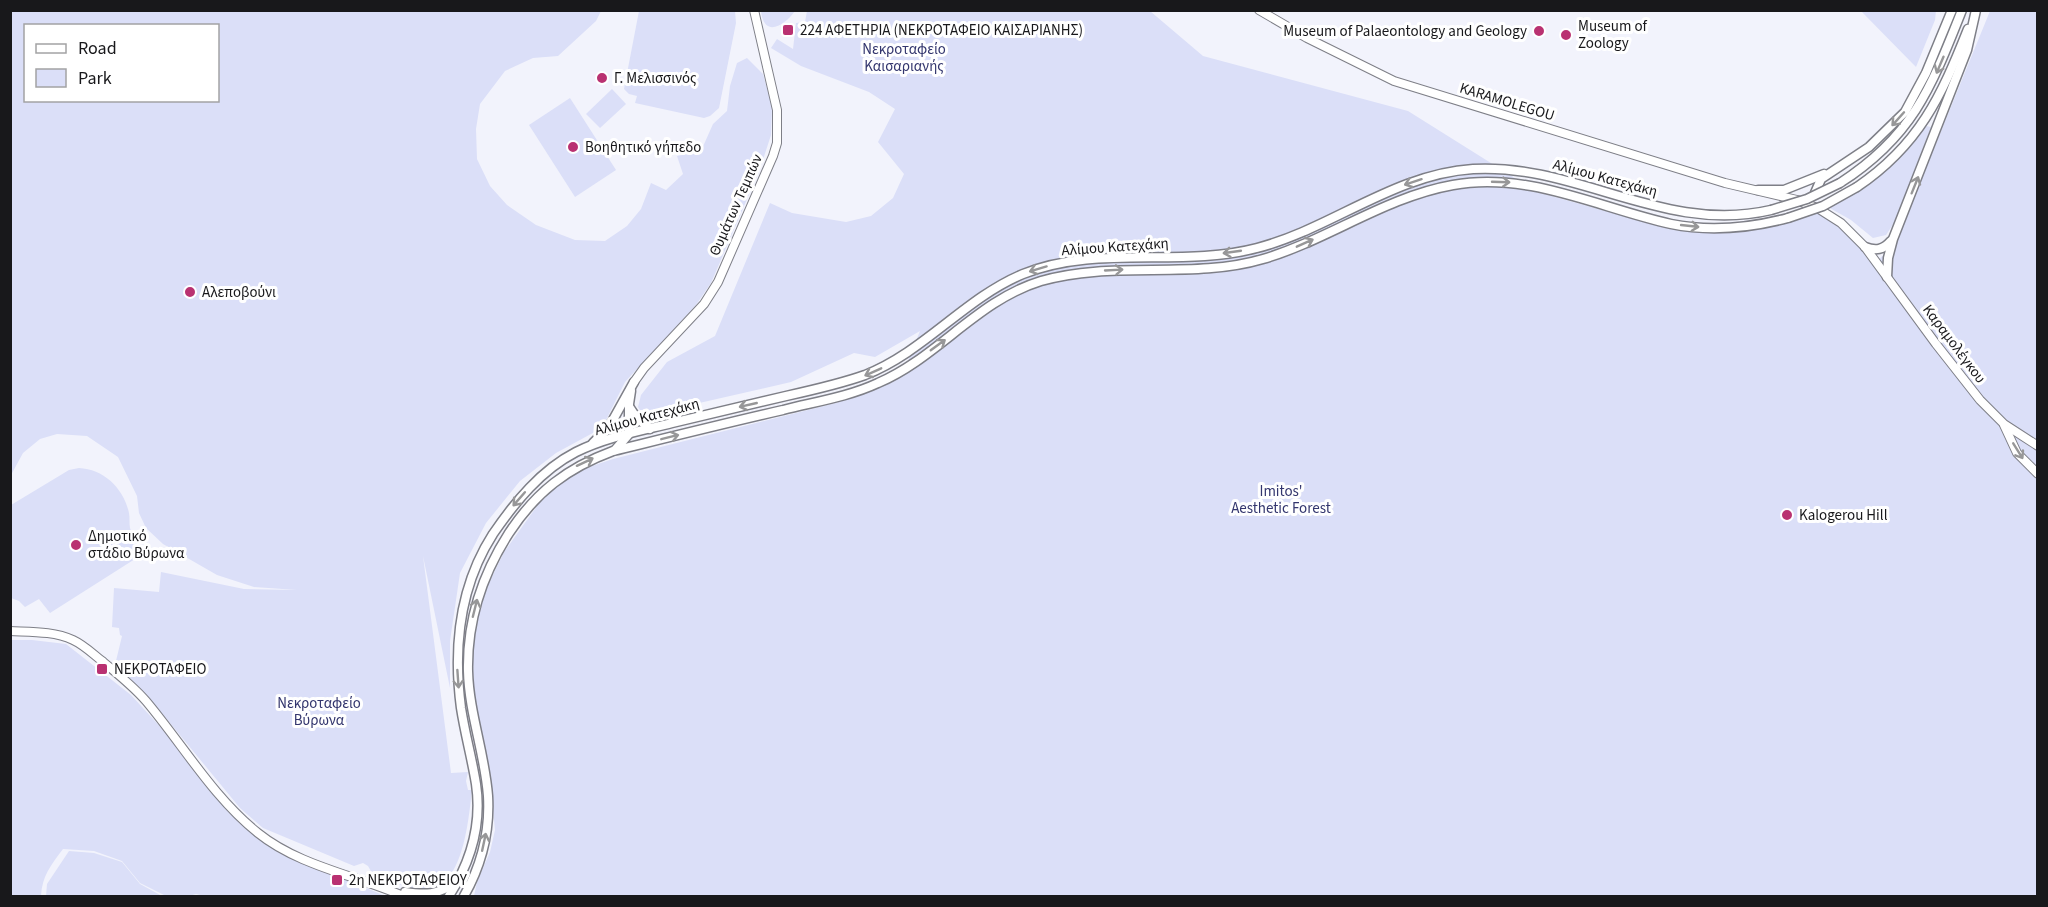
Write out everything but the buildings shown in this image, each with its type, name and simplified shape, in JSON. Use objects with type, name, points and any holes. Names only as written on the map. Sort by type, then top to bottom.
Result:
[{"type":"main road","name":"KARAMOLEGOU","points":[[1259,10],[1307,38],[1394,81],[1705,177],[1758,190]]},
{"type":"main road","points":[[1819,209],[1815,193],[1821,179],[1869,147],[1905,112],[1926,73],[1952,10]]},
{"type":"main road","name":"Αλίμου Κατεχάκη","points":[[449,897],[462,873],[474,837],[477,811],[476,786],[462,712],[457,654],[460,621],[468,588],[489,541],[513,507],[550,470],[576,452],[629,434],[865,375],[899,358],[1005,282],[1040,268],[1095,259],[1217,254],[1257,248],[1292,236],[1399,187],[1427,177],[1455,172],[1499,169],[1526,172],[1686,214],[1735,216],[1771,210],[1807,199],[1840,183],[1880,154],[1912,117],[1931,86],[1962,10]]},
{"type":"main road","points":[[1887,277],[1888,258],[1893,239],[1967,50],[1975,10]]},
{"type":"main road","name":"Αλίμου Κατεχάκη","points":[[464,897],[473,878],[485,839],[488,811],[488,796],[472,710],[468,672],[469,639],[480,592],[500,546],[534,501],[568,471],[613,451],[833,398],[878,384],[906,368],[1012,292],[1043,281],[1097,271],[1219,267],[1261,260],[1299,246],[1404,198],[1442,187],[1485,181],[1519,183],[1671,224],[1697,227],[1749,227],[1788,218],[1823,206],[1857,187],[1879,172],[1897,154],[1930,113],[1950,73],[1975,10]]},
{"type":"main road","name":"Θυμάτων Τεμπών","points":[[634,382],[711,294],[773,156],[777,143],[777,110],[764,62],[755,11]]},
{"type":"main road","points":[[1758,190],[1784,190],[1833,170]]},
{"type":"main road","points":[[1758,190],[1797,200],[1819,209],[1848,229],[1865,247],[1887,277]]},
{"type":"main road","points":[[1865,247],[1880,250],[1893,239]]},
{"type":"main road","name":"Καραμολέγκου","points":[[1887,277],[1980,399],[2004,424]]},
{"type":"main road","points":[[613,451],[629,434],[630,398],[634,382]]},
{"type":"main road","points":[[590,447],[609,427],[634,382]]},
{"type":"main road","points":[[630,408],[636,417],[650,429]]},
{"type":"main road","points":[[2004,424],[2037,446]]},
{"type":"main road","points":[[2004,424],[2017,453],[2037,474]]},
{"type":"main road","points":[[10,631],[54,634],[70,638],[81,644],[137,691],[233,811],[259,834],[282,849],[309,862],[416,897]]},
{"type":"main road","points":[[404,894],[437,893],[454,883],[462,873]]},
{"type":"main road","points":[[469,897],[473,878]]},
{"type":"green space","name":"Νεκροταφείο Βύρωνα","points":[[11,10],[601,11],[596,21],[558,56],[533,58],[505,71],[480,104],[476,129],[477,159],[490,186],[507,205],[536,225],[575,240],[605,241],[627,226],[641,209],[651,183],[666,190],[683,174],[677,156],[701,151],[713,124],[727,111],[730,86],[737,63],[747,58],[763,74],[772,106],[771,135],[760,169],[711,283],[696,305],[625,382],[602,428],[556,453],[520,481],[486,523],[460,573],[450,641],[450,688],[423,556],[451,773],[468,772],[466,781],[468,790],[472,790],[467,830],[459,859],[453,872],[435,887],[419,888],[394,883],[372,873],[363,863],[354,866],[263,828],[240,808],[146,694],[115,665],[122,636],[119,628],[112,627],[114,588],[159,592],[161,572],[244,589],[297,590],[254,587],[217,575],[163,544],[146,528],[139,513],[137,496],[118,457],[87,436],[57,434],[40,439],[23,453],[11,475]]},
{"type":"green space","points":[[761,10],[795,11],[781,25],[770,27],[763,20]]},
{"type":"green space","points":[[639,11],[735,11],[736,23],[719,108],[710,116],[704,118],[635,103],[637,96],[629,94],[624,89]]},
{"type":"green space","name":"Imitos' Aesthetic Forest","points":[[807,11],[1150,11],[1203,56],[1408,111],[1537,192],[1663,227],[1728,231],[1818,211],[1842,227],[1875,263],[1895,244],[1990,11],[2037,11],[2037,896],[474,896],[477,882],[490,852],[495,830],[491,790],[474,693],[473,642],[487,587],[504,552],[545,495],[577,471],[613,459],[836,403],[874,388],[903,373],[920,331],[875,357],[854,353],[791,382],[651,414],[642,413],[638,407],[641,395],[667,362],[715,336],[770,203],[792,213],[846,222],[871,216],[893,198],[904,174],[878,142],[895,109],[869,92],[801,66],[771,48],[777,39],[793,49],[796,23],[805,22]]},
{"type":"green space","points":[[1861,11],[1936,11],[1935,20],[1916,67]]},
{"type":"green space","name":"Βοηθητικό γήπεδο","points":[[612,89],[626,104],[600,128],[586,114]]},
{"type":"green space","name":"Βοηθητικό γήπεδο","points":[[570,98],[616,170],[575,197],[529,125]]},
{"type":"green space","points":[[1926,126],[1931,127],[1894,223],[1886,235],[1873,238],[1851,220],[1828,207],[1883,174]]},
{"type":"green space","name":"Δημοτικό στάδιο Βύρωνα","points":[[79,468],[97,472],[118,488],[129,513],[131,531],[146,552],[50,613],[39,599],[25,607],[19,601],[11,598],[11,505],[69,470]]},
{"type":"green space","points":[[11,640],[66,644],[131,695],[177,745],[233,815],[301,860],[385,896],[204,896],[196,894],[166,896],[140,883],[122,861],[94,851],[63,849],[45,877],[41,896],[11,896]]},
{"type":"green space","points":[[69,851],[94,853],[122,862],[140,884],[162,896],[46,896],[47,884]]},
{"type":"place","name":"224 ΑΦΕΤΗΡΙΑ (ΝΕΚΡΟΤΑΦΕΙΟ ΚΑΙΣΑΡΙΑΝΗΣ)","points":[[788,30]]},
{"type":"place","name":"Museum of Palaeontology and Geology","points":[[1539,31]]},
{"type":"place","name":"Museum of Zoology","points":[[1566,35]]},
{"type":"place","name":"Γ. Μελισσινός","points":[[602,78]]},
{"type":"place","name":"Βοηθητικό γήπεδο","points":[[573,147]]},
{"type":"place","name":"Αλεποβούνι","points":[[190,292]]},
{"type":"place","name":"Kalogerou Hill","points":[[1787,515]]},
{"type":"place","name":"Δημοτικό στάδιο Βύρωνα","points":[[76,545]]},
{"type":"place","name":"ΝΕΚΡΟΤΑΦΕΙΟ","points":[[102,669]]},
{"type":"place","name":"2η ΝΕΚΡΟΤΑΦΕΙΟΥ","points":[[337,880]]},
{"type":"park label","name":"Νεκροταφείο Καισαριανής","points":[[904,58]]}]
